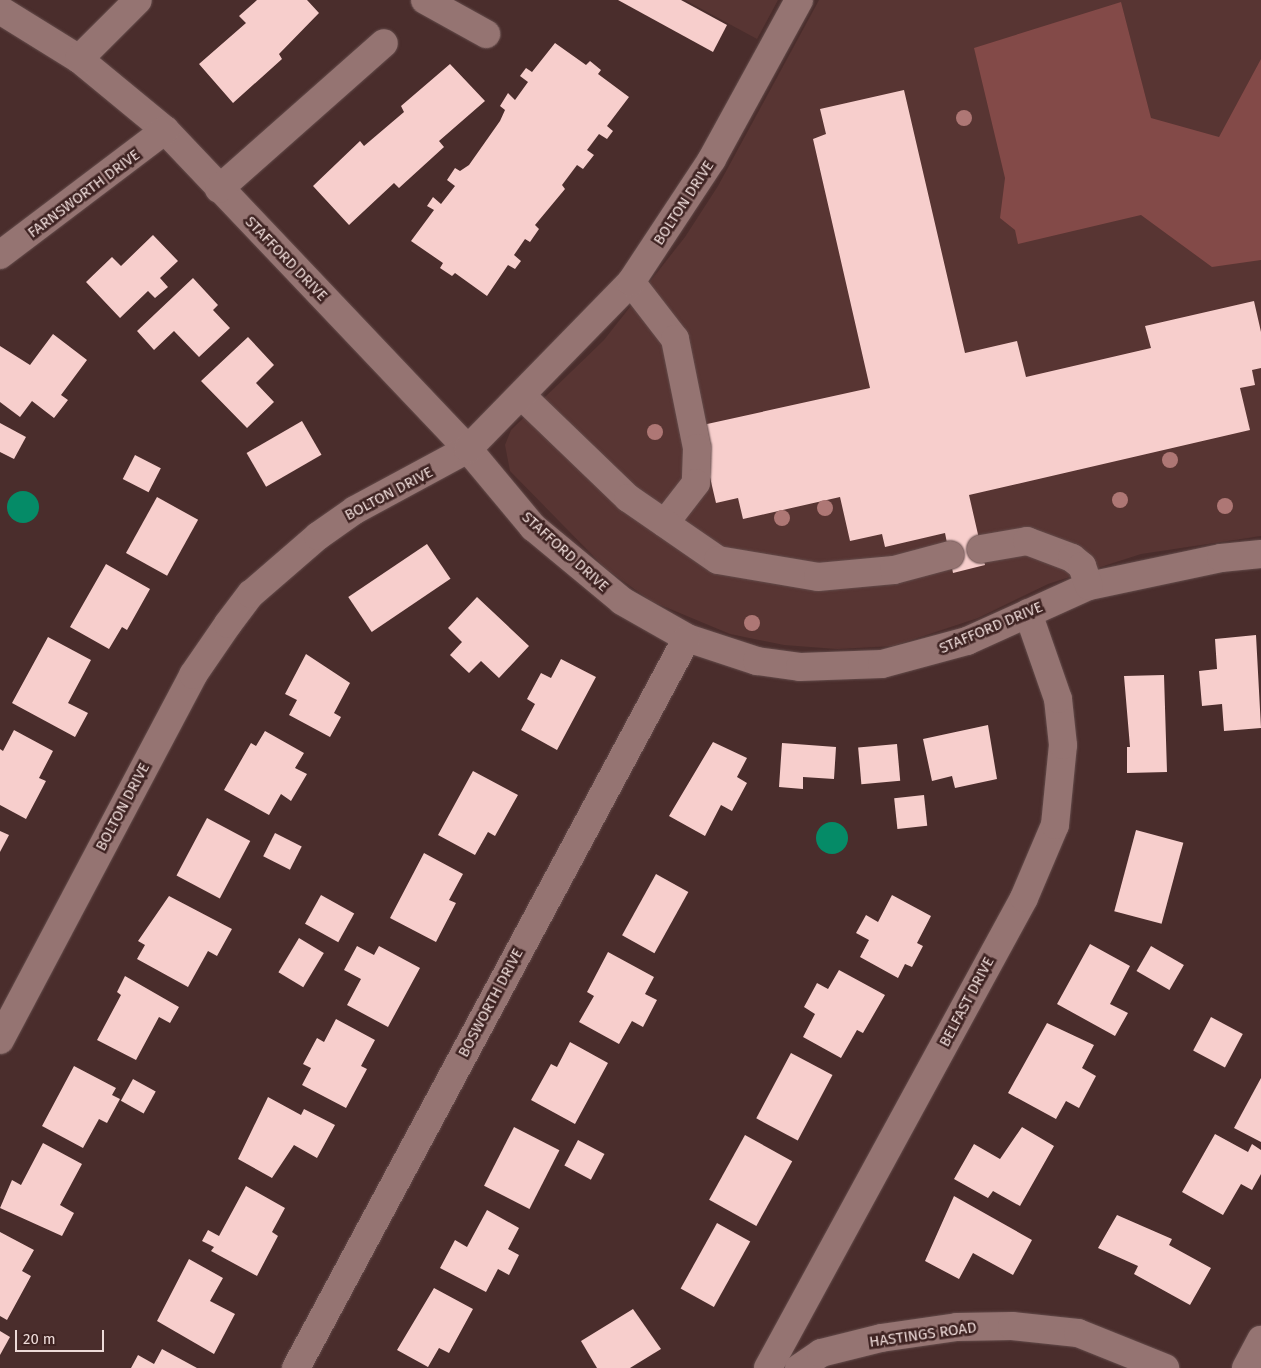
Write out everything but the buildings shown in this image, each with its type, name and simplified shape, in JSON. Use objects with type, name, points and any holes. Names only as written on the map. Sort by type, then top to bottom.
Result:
[{"type":"street","points":[[79,59],[138,0]]},
{"type":"street","points":[[425,0],[486,34]]},
{"type":"street","name":"BOLTON DRIVE","points":[[0,1040],[193,675],[251,594],[355,510],[468,449],[523,397],[631,282],[712,159],[799,0]]},
{"type":"street","name":"STAFFORD DRIVE","points":[[0,10],[79,59],[165,130],[468,449],[533,526],[589,576],[622,601],[687,638],[757,661],[800,667],[872,665],[967,640],[1089,586],[1221,558],[1261,554]]},
{"type":"street","points":[[219,189],[384,43]]},
{"type":"street","name":"FARNSWORTH DRIVE","points":[[0,255],[165,130]]},
{"type":"street","points":[[631,282],[675,339],[697,448],[696,483],[664,523]]},
{"type":"street","points":[[523,397],[628,498],[718,560],[818,577],[894,570],[950,555]]},
{"type":"street","points":[[981,548],[1027,541],[1072,558],[1082,566],[1089,586]]},
{"type":"street","name":"BELFAST DRIVE","points":[[768,1368],[1024,898],[1055,825],[1063,745],[1058,699],[1028,613]]},
{"type":"street","name":"BOSWORTH DRIVE","points":[[296,1368],[687,638]]},
{"type":"street","name":"HASTINGS ROAD","points":[[799,1368],[821,1353],[881,1338],[957,1327],[1012,1326],[1078,1333],[1166,1368]]},
{"type":"street","points":[[1246,1368],[1261,1340]]},
{"type":"shaded area","points":[[685,0],[778,0],[757,39]]},
{"type":"shaded area","points":[[819,0],[1261,0],[1261,536],[1141,554],[1048,584],[978,618],[893,646],[837,649],[784,645],[730,634],[651,601],[605,568],[510,471],[505,445],[511,430],[604,340],[685,237],[718,186]]},
{"type":"shaded area","points":[[1121,2],[1151,118],[1219,137],[1261,59],[1261,260],[1212,267],[1141,215],[1018,244],[1015,230],[1000,218],[1005,178],[974,48]]},
{"type":"shaded area","points":[[23,491],[29,492],[34,496],[38,501],[38,513],[34,518],[29,522],[23,523],[17,522],[12,518],[8,513],[7,507],[8,501],[12,496],[17,492]]},
{"type":"shaded area","points":[[832,822],[838,823],[843,827],[847,832],[847,844],[843,849],[838,853],[832,854],[826,853],[821,849],[817,844],[816,838],[817,832],[821,827],[826,823]]}]
